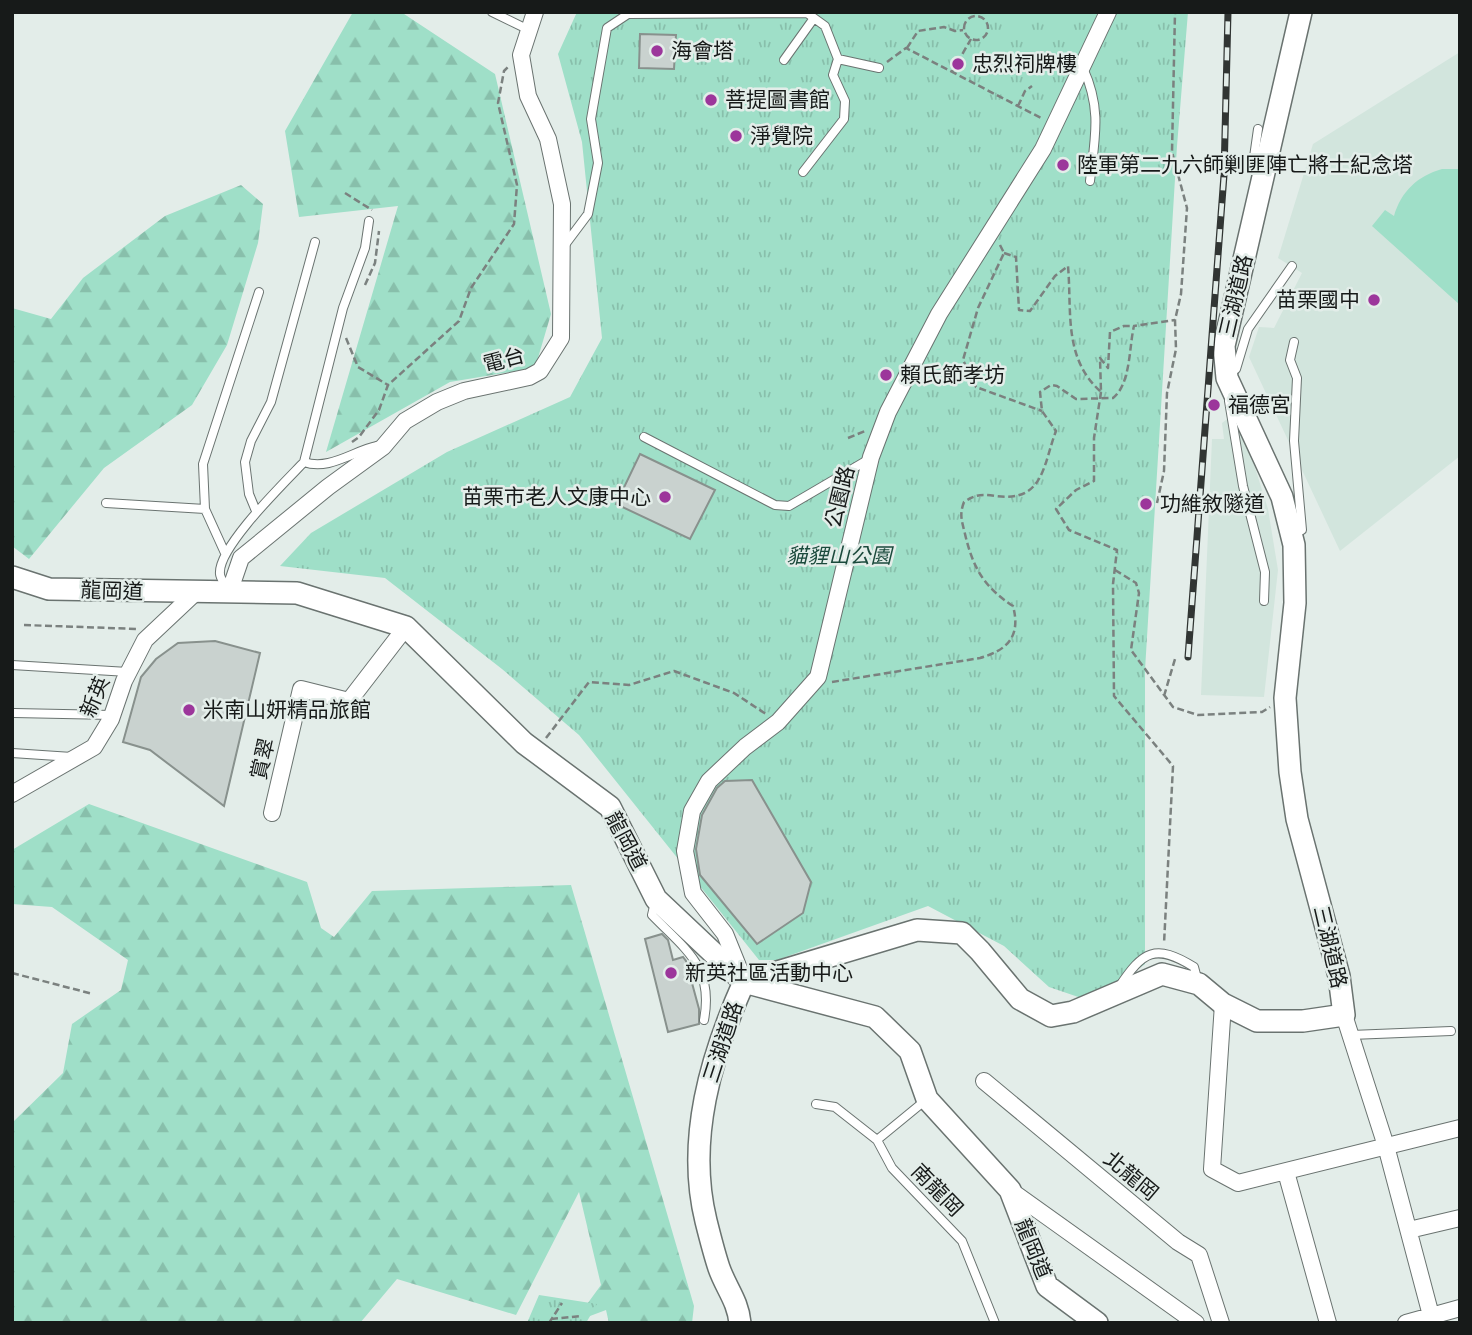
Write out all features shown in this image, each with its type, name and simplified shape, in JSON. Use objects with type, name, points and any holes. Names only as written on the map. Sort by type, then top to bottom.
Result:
[{"type":"street","name":"電台","points":[[229,593],[241,558],[297,510],[383,447],[405,421],[437,401],[464,391],[529,377],[540,371],[561,338],[564,246],[557,172],[548,139],[528,96],[521,55],[527,29],[535,12]]},
{"type":"street","name":"公園路","points":[[744,982],[724,934],[693,892],[685,851],[692,811],[709,780],[778,722],[818,677],[872,457],[888,412],[939,314],[1043,149],[1108,12]]},
{"type":"street","name":"三湖道路","points":[[740,1323],[738,1306],[720,1270],[705,1219],[698,1179],[698,1150],[708,1077],[744,982],[917,930],[962,933],[981,951],[1020,999],[1051,1016],[1073,1012],[1162,974],[1199,984],[1223,1004],[1257,1021],[1348,1025],[1339,976],[1297,819],[1290,772],[1284,698],[1294,603],[1292,536],[1282,497],[1227,378],[1224,346],[1301,12]]},
{"type":"street","name":"龍岡道","points":[[12,577],[49,589],[297,593],[406,627],[535,751],[610,807],[656,899],[744,982],[875,1017],[910,1051],[927,1099],[1010,1190],[1047,1286],[1097,1323]]},
{"type":"street","name":"新英","points":[[12,794],[94,747],[113,715],[128,672],[149,636],[195,593]]},
{"type":"street","name":"賞翠","points":[[272,813],[301,689],[348,701],[406,627]]},
{"type":"street","points":[[1223,1004],[1212,1168],[1238,1183],[1460,1128]]},
{"type":"street","points":[[1348,1025],[1386,1146],[1432,1319]]},
{"type":"street","name":"北龍岡","points":[[984,1081],[1178,1242],[1199,1255],[1221,1323]]},
{"type":"street","points":[[1286,1172],[1328,1323]]},
{"type":"street","points":[[1010,1190],[1196,1323]]},
{"type":"street","points":[[1409,1230],[1460,1218]]},
{"type":"street","points":[[1406,1323],[1432,1319],[1460,1308]]},
{"type":"lane","points":[[492,12],[527,29]]},
{"type":"lane","points":[[564,246],[588,214],[598,163],[591,119],[607,28],[628,14],[807,13],[825,26],[838,59],[833,75],[845,101],[844,119],[803,172]]},
{"type":"lane","points":[[785,60],[814,18]]},
{"type":"lane","points":[[838,59],[879,68]]},
{"type":"lane","points":[[1083,68],[1094,92],[1097,113],[1090,181]]},
{"type":"lane","points":[[1258,129],[1254,157],[1266,160]]},
{"type":"lane","points":[[229,593],[220,573],[225,553],[256,511],[304,462],[343,308],[365,248],[369,221]]},
{"type":"lane","points":[[256,511],[249,494],[245,463],[251,441],[271,402],[315,242]]},
{"type":"lane","points":[[1264,601],[1265,572],[1243,486],[1227,378],[1236,369],[1248,329],[1292,267]]},
{"type":"lane","points":[[225,553],[205,509],[203,464],[259,292]]},
{"type":"lane","points":[[1292,536],[1302,530],[1294,441],[1297,377],[1290,360],[1294,342]]},
{"type":"lane","points":[[644,437],[775,505],[789,506],[872,457]]},
{"type":"lane","points":[[304,462],[312,465],[335,462],[375,445],[383,447]]},
{"type":"lane","points":[[106,503],[205,509]]},
{"type":"lane","points":[[12,665],[128,672]]},
{"type":"lane","points":[[13,713],[113,715]]},
{"type":"lane","points":[[12,753],[75,757]]},
{"type":"lane","points":[[656,899],[652,915],[684,948],[704,975],[709,996],[704,1020]]},
{"type":"lane","points":[[1115,992],[1135,962],[1152,953],[1173,954],[1194,967],[1199,984]]},
{"type":"lane","points":[[1348,1025],[1451,1031]]},
{"type":"lane","points":[[816,1104],[835,1107],[877,1140],[927,1099]]},
{"type":"lane","name":"南龍岡","points":[[877,1140],[892,1168],[962,1241],[995,1323]]},
{"type":"path","points":[[1157,503],[1164,471],[1169,381],[1176,349],[1175,320],[1181,294],[1187,208],[1172,152],[1175,12]]},
{"type":"path","points":[[980,14],[986,21],[987,32],[979,40],[971,39],[964,30],[968,18],[980,14]]},
{"type":"path","points":[[879,68],[906,48],[918,31],[944,27],[955,31],[964,30]]},
{"type":"path","points":[[952,72],[971,39]]},
{"type":"path","points":[[906,48],[1047,121]]},
{"type":"path","points":[[350,443],[359,437],[379,410],[388,385],[459,321],[471,288],[514,224],[517,185],[498,103],[504,71],[521,55]]},
{"type":"path","points":[[1018,106],[1025,91],[1032,86]]},
{"type":"path","points":[[345,192],[364,202],[379,216]]},
{"type":"path","points":[[362,288],[375,264],[380,239],[379,222]]},
{"type":"path","points":[[993,230],[1004,253],[1016,257],[1019,270],[1016,299],[1019,310],[1030,312],[1055,276],[1068,266],[1070,342],[1090,382],[1101,392]]},
{"type":"path","points":[[1004,253],[978,308],[963,360],[976,387],[1042,411]]},
{"type":"path","points":[[1164,953],[1173,766],[1114,696],[1117,550],[1069,530],[1056,509],[1076,490],[1094,481],[1094,438],[1101,400],[1100,358],[1108,368],[1110,332],[1124,326],[1175,320]]},
{"type":"path","points":[[825,684],[980,658],[1000,652],[1013,639],[1017,625],[1013,606],[992,592],[976,569],[960,512],[964,502],[973,496],[986,493],[995,496],[1022,495],[1038,484],[1056,431],[1042,411],[1040,392],[1051,385],[1066,390],[1076,399],[1113,398],[1120,392],[1135,326]]},
{"type":"path","points":[[343,333],[358,367],[388,385]]},
{"type":"path","points":[[848,438],[865,431]]},
{"type":"path","points":[[1115,569],[1136,583],[1139,593],[1131,650],[1173,707],[1198,715],[1262,712],[1284,698]]},
{"type":"path","points":[[23,625],[140,629],[149,636]]},
{"type":"path","points":[[1164,696],[1175,659]]},
{"type":"path","points":[[535,751],[589,682],[629,685],[674,671],[733,693],[778,722]]},
{"type":"path","points":[[12,973],[93,994]]},
{"type":"path","points":[[550,1321],[562,1303]]},
{"type":"path","points":[[550,1321],[582,1316]]},
{"type":"shaded area","name":"苗栗國中","points":[[1460,52],[1460,456],[1340,551],[1249,357],[1259,327],[1274,328],[1302,273],[1278,258],[1313,144]]},
{"type":"shaded area","points":[[1231,416],[1240,420],[1268,509],[1278,570],[1264,697],[1201,695],[1212,439],[1224,439],[1222,423]]},
{"type":"green space","points":[[353,12],[401,12],[495,74],[551,314],[535,368],[450,382],[326,452],[398,206],[299,217],[285,131]]},
{"type":"green space","name":"貓貍山公園","points":[[577,12],[1188,12],[1177,146],[1145,670],[1145,964],[1093,1002],[1049,987],[1004,946],[928,906],[777,960],[759,960],[579,735],[502,669],[385,578],[280,566],[311,533],[447,452],[570,397],[602,338],[582,142],[558,54]]},
{"type":"green space","points":[[1442,169],[1460,169],[1460,305],[1372,226],[1385,210],[1394,216],[1411,186]]},
{"type":"green space","points":[[241,185],[263,204],[258,243],[227,345],[192,405],[104,468],[29,559],[12,546],[12,308],[51,319],[83,278],[165,216]]},
{"type":"green space","points":[[89,804],[307,882],[321,928],[334,937],[372,891],[571,885],[694,1306],[692,1323],[609,1323],[606,1310],[574,1322],[601,1285],[579,1192],[516,1315],[397,1279],[360,1323],[12,1323],[12,1123],[63,1073],[72,1024],[121,990],[128,960],[52,907],[12,904],[12,850]]},
{"type":"green space","points":[[539,1295],[597,1304],[586,1323],[527,1323]]},
{"type":"building","name":"海會塔","points":[[640,34],[676,35],[674,69],[639,68]]},
{"type":"building","name":"苗栗市老人文康中心","points":[[640,454],[715,490],[690,539],[616,504]]},
{"type":"building","name":"米南山妍精品旅館","points":[[215,641],[260,653],[224,806],[150,750],[123,742],[141,677],[156,659],[178,643]]},
{"type":"building","points":[[752,780],[811,882],[803,913],[757,944],[700,875],[696,849],[702,815],[717,788],[725,781]]},
{"type":"building","name":"新英社區活動中心","points":[[662,934],[668,940],[673,960],[683,957],[686,961],[699,1009],[699,1024],[668,1032],[645,939]]},
{"type":"railway","points":[[1188,657],[1224,175],[1228,12]]},
{"type":"place","name":"海會塔","points":[[657,51]]},
{"type":"place","name":"忠烈祠牌樓","points":[[958,64]]},
{"type":"place","name":"菩提圖書館","points":[[711,100]]},
{"type":"place","name":"淨覺院","points":[[736,136]]},
{"type":"place","name":"陸軍第二九六師剿匪陣亡將士紀念塔","points":[[1063,165]]},
{"type":"place","name":"苗栗國中","points":[[1374,300]]},
{"type":"place","name":"賴氏節孝坊","points":[[886,375]]},
{"type":"place","name":"福德宮","points":[[1214,405]]},
{"type":"place","name":"苗栗市老人文康中心","points":[[665,497]]},
{"type":"place","name":"功維敘隧道","points":[[1146,504]]},
{"type":"place","name":"米南山妍精品旅館","points":[[189,710]]},
{"type":"place","name":"新英社區活動中心","points":[[671,973]]}]
